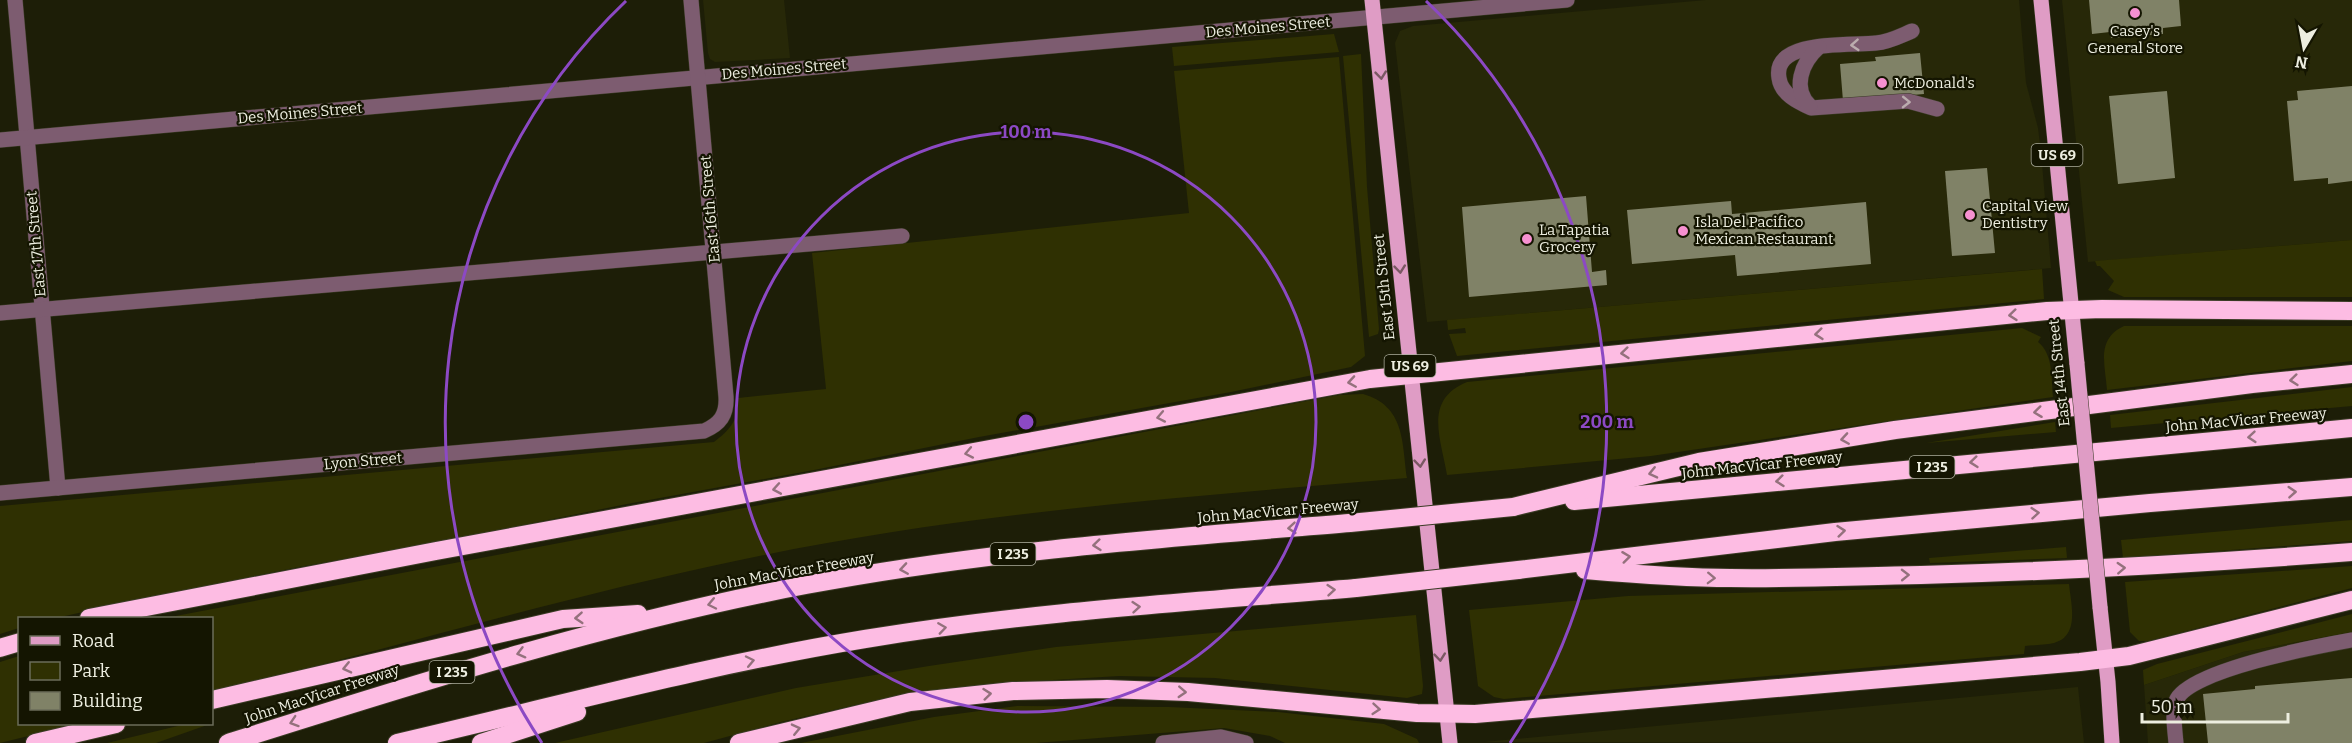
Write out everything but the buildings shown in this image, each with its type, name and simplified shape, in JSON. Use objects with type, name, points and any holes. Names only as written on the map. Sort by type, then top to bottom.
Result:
[{"type":"highway","points":[[94,617],[436,551],[1310,389],[1410,374],[2071,310],[2352,311]]},
{"type":"highway","points":[[1513,507],[1699,462],[1895,430],[2252,384],[2352,374]]},
{"type":"highway","name":"John MacVicar Freeway","points":[[228,743],[469,667],[679,611],[807,584],[991,556],[2035,456],[2352,428]]},
{"type":"highway","points":[[397,743],[693,674],[864,639],[986,621],[1356,588],[1835,532],[2150,502],[2352,487]]},
{"type":"highway","points":[[1547,567],[1731,578],[2054,571],[2194,564],[2352,552]]},
{"type":"highway","points":[[739,743],[910,702],[1013,691],[1107,689],[1188,692],[1446,714],[1487,713],[2104,659],[2130,656],[2352,600]]},
{"type":"highway","points":[[213,700],[563,619],[679,611]]},
{"type":"highway","points":[[0,648],[18,643]]},
{"type":"highway","points":[[481,743],[693,674]]},
{"type":"highway","points":[[35,743],[108,725]]},
{"type":"main road","name":"East 15th Street","points":[[1372,0],[1446,714]]},
{"type":"main road","name":"East 14th Street","points":[[2041,0],[2108,682],[2112,743]]},
{"type":"main road","name":"US 69","points":[[1446,714],[1450,743]]},
{"type":"street","name":"East 17th Street","points":[[15,0],[58,488]]},
{"type":"street","name":"East 16th Street","points":[[691,0],[726,397],[726,410],[722,418]]},
{"type":"street","name":"Des Moines Street","points":[[0,140],[1567,0]]},
{"type":"street","points":[[1912,31],[1878,43],[1798,50],[1781,61],[1778,67],[1780,84],[1797,102],[1811,108],[1908,101],[1936,109]]},
{"type":"street","points":[[1811,108],[1802,98],[1799,89],[1810,54],[1819,47]]},
{"type":"street","points":[[0,313],[902,236]]},
{"type":"street","name":"Lyon Street","points":[[0,493],[704,431],[717,425],[722,418]]},
{"type":"street","points":[[2176,743],[2175,702],[2184,689],[2225,669],[2352,640]]},
{"type":"street","points":[[1163,743],[1221,737],[1246,743]]},
{"type":"shaded area","points":[[703,0],[784,0],[790,58],[715,62],[710,59]]},
{"type":"shaded area","points":[[1706,0],[2019,0],[2026,83],[2038,128],[2041,152],[2051,268],[1427,322],[1395,43],[1400,31],[1413,26]]},
{"type":"shaded area","points":[[2062,0],[2352,0],[2352,240],[2088,262]]},
{"type":"shaded area","points":[[2352,632],[2352,743],[2148,743],[2144,685],[2243,652]]},
{"type":"shaded area","points":[[2078,687],[2084,743],[1484,742]]},
{"type":"green space","points":[[1334,34],[1339,52],[1174,66],[1172,47]]},
{"type":"green space","points":[[1361,54],[1367,187],[1379,329],[1378,334],[1369,337],[1343,56]]},
{"type":"green space","points":[[1339,57],[1365,356],[1351,367],[1231,392],[979,437],[299,567],[60,617],[18,617],[18,628],[0,634],[0,506],[714,442],[733,423],[738,398],[826,389],[812,253],[1189,213],[1174,71]]},
{"type":"green space","points":[[2352,240],[2352,297],[2124,297],[2108,290],[2114,281],[2100,266],[2097,266],[2095,261]]},
{"type":"green space","points":[[2042,269],[2044,299],[1457,356],[1449,334],[1466,333],[1465,328],[1448,330],[1447,320]]},
{"type":"green space","points":[[2124,326],[2352,326],[2352,361],[2107,390],[2104,362],[2106,345],[2115,331]]},
{"type":"green space","points":[[2022,328],[2041,337],[2038,342],[2049,360],[2053,397],[1651,456],[1447,475],[1439,434],[1440,410],[1444,399],[1453,390],[1467,382]]},
{"type":"green space","points":[[2352,387],[2352,406],[2111,428],[2110,415]]},
{"type":"green space","points":[[1363,394],[1387,407],[1399,427],[1407,478],[1156,500],[988,518],[822,544],[607,590],[213,692],[213,617],[170,617],[1339,395]]},
{"type":"green space","points":[[2055,422],[2056,432],[1926,443]]},
{"type":"green space","points":[[2352,520],[2352,541],[2123,558],[2121,540]]},
{"type":"green space","points":[[2066,547],[2067,558],[1930,563],[1929,558]]},
{"type":"green space","points":[[2352,566],[2352,588],[2148,641],[2139,641],[2130,632],[2125,582]]},
{"type":"green space","points":[[2069,584],[2072,618],[2068,634],[2054,643],[2025,646],[2024,654],[1504,699],[1494,697],[1478,686],[1469,610],[1628,596]]},
{"type":"green space","points":[[2352,614],[2352,632],[2243,652],[2144,685],[2143,670],[2157,664]]},
{"type":"green space","points":[[1416,615],[1423,686],[1422,694],[1407,698],[1215,678],[1119,676],[1005,683],[881,699],[781,722],[704,743],[555,743],[796,688],[1056,647]]},
{"type":"green space","points":[[18,656],[18,725],[73,725],[0,743],[0,662]]},
{"type":"green space","points":[[1017,706],[1169,707],[1278,712],[1384,724],[1417,739],[1419,743],[1285,743],[1270,736],[1224,728],[1036,743],[801,743],[934,717]]},
{"type":"green space","points":[[182,725],[207,725],[156,743],[107,743]]},
{"type":"place","name":"Casey's General Store","points":[[2135,13]]},
{"type":"place","name":"McDonald's","points":[[1882,83]]},
{"type":"place","name":"Capital View Dentistry","points":[[1970,215]]},
{"type":"place","name":"Isla Del Pacifico Mexican Restaurant","points":[[1683,231]]},
{"type":"place","name":"La Tapatia Grocery","points":[[1527,239]]}]
